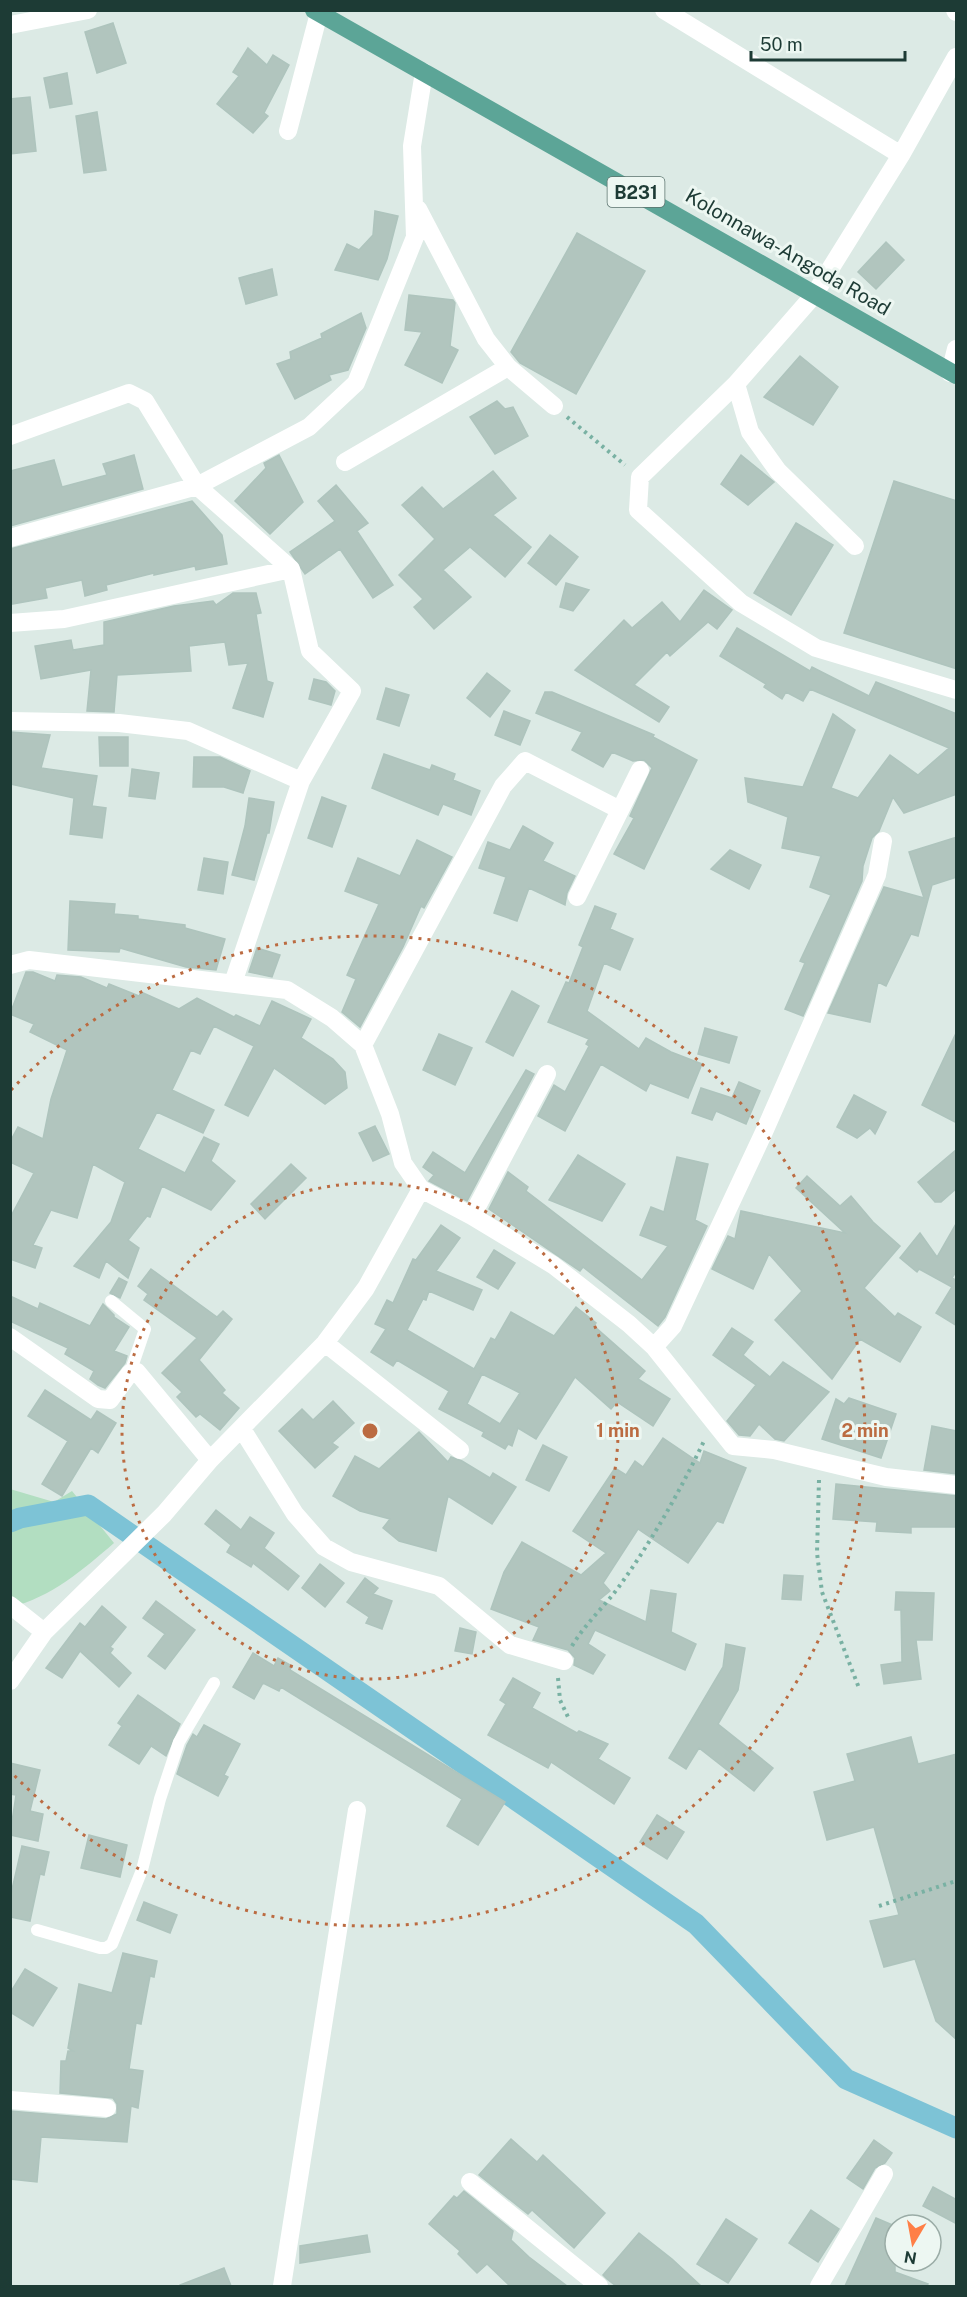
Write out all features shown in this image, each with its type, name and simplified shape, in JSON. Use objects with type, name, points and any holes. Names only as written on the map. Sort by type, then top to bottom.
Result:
[{"type":"main road","name":"Kolonnawa-Angoda Road","points":[[316,12],[953,374]]},
{"type":"street","points":[[10,24],[88,10]]},
{"type":"street","points":[[664,10],[901,155]]},
{"type":"street","points":[[288,131],[316,12]]},
{"type":"street","points":[[957,57],[901,155],[814,295],[736,384],[640,477],[638,510],[741,603],[816,648],[957,690]]},
{"type":"street","points":[[10,538],[197,486],[309,427],[356,383],[416,237],[412,146],[424,72]]},
{"type":"street","points":[[414,202],[486,339],[507,367],[554,406]]},
{"type":"street","points":[[953,374],[957,349]]},
{"type":"street","points":[[345,462],[507,367]]},
{"type":"street","points":[[736,384],[750,432],[778,471],[855,546]]},
{"type":"street","points":[[10,436],[129,393],[146,401],[197,486],[291,568],[310,651],[352,691],[301,781],[233,983]]},
{"type":"street","points":[[10,623],[64,619],[291,568]]},
{"type":"street","points":[[10,721],[119,723],[188,731],[301,781]]},
{"type":"street","points":[[363,1045],[503,786],[525,761],[620,810]]},
{"type":"street","points":[[577,897],[640,771]]},
{"type":"street","points":[[654,1347],[673,1326],[764,1132],[877,875],[883,841]]},
{"type":"street","points":[[10,965],[29,960],[287,990],[332,1018],[363,1045],[390,1114],[403,1163],[421,1189],[472,1216],[554,1265],[654,1347],[733,1446],[774,1450],[886,1477],[957,1485]]},
{"type":"street","points":[[472,1216],[547,1074]]},
{"type":"street","points":[[10,1681],[45,1632],[164,1514],[210,1460],[325,1343],[366,1288],[421,1189]]},
{"type":"street","points":[[10,1337],[98,1399],[110,1400],[130,1373],[137,1372],[147,1381],[210,1460]]},
{"type":"street","points":[[325,1343],[460,1450]]},
{"type":"street","points":[[242,1429],[295,1514],[324,1547],[351,1562],[439,1586],[510,1645],[564,1661]]},
{"type":"street","points":[[10,1605],[45,1632]]},
{"type":"street","points":[[282,2286],[357,1810]]},
{"type":"street","points":[[10,2100],[107,2108]]},
{"type":"street","points":[[819,2286],[884,2174]]},
{"type":"street","points":[[470,2182],[599,2286]]},
{"type":"lane","points":[[111,1301],[146,1329],[130,1373]]},
{"type":"lane","points":[[37,1930],[100,1948],[106,1948],[112,1944],[142,1869],[160,1799],[179,1742],[214,1683]]},
{"type":"path","points":[[554,406],[640,477]]},
{"type":"path","points":[[568,1717],[557,1689],[564,1661],[586,1624],[618,1589],[670,1510],[714,1422]]},
{"type":"path","points":[[819,1461],[817,1553],[822,1592],[859,1688]]},
{"type":"path","points":[[879,1906],[957,1881]]},
{"type":"green space","points":[[10,1489],[54,1502],[72,1491],[114,1543],[53,1590],[11,1607]]},
{"type":"building","points":[[113,23],[126,63],[97,73],[85,32]]},
{"type":"building","points":[[248,48],[267,65],[273,55],[289,65],[264,113],[268,116],[253,133],[217,104],[239,76],[233,72]]},
{"type":"building","points":[[67,73],[72,104],[50,108],[44,78]]},
{"type":"building","points":[[30,97],[36,151],[10,154],[10,99]]},
{"type":"building","points":[[97,112],[106,170],[84,173],[76,116]]},
{"type":"building","points":[[375,211],[398,216],[387,259],[378,280],[335,270],[347,244],[359,250],[373,235]]},
{"type":"building","points":[[577,233],[645,271],[576,394],[520,363],[511,352]]},
{"type":"building","points":[[886,242],[904,260],[876,289],[858,272]]},
{"type":"building","points":[[272,269],[277,295],[246,304],[239,278]]},
{"type":"building","points":[[409,295],[453,300],[455,303],[450,346],[458,350],[442,383],[405,365],[422,332],[405,330]]},
{"type":"building","points":[[361,313],[366,328],[348,370],[329,375],[331,380],[295,399],[277,364],[291,359],[290,352],[322,338],[321,334]]},
{"type":"building","points":[[800,356],[838,387],[813,425],[764,397]]},
{"type":"building","points":[[497,401],[505,409],[513,407],[528,436],[495,454],[470,417]]},
{"type":"building","points":[[134,455],[143,489],[10,526],[10,471],[54,460],[62,487],[107,475],[103,464]]},
{"type":"building","points":[[279,455],[303,502],[270,534],[235,501],[266,468],[264,463]]},
{"type":"building","points":[[741,455],[774,482],[748,505],[721,484]]},
{"type":"building","points":[[493,471],[516,498],[493,515],[531,547],[505,577],[470,547],[443,570],[471,597],[434,629],[414,607],[423,599],[399,575],[435,539],[402,505],[422,487],[443,509]]},
{"type":"building","points":[[894,481],[957,501],[957,669],[844,633]]},
{"type":"building","points":[[336,485],[368,523],[357,531],[393,585],[373,598],[340,549],[305,574],[290,552],[335,521],[318,501]]},
{"type":"building","points":[[192,501],[222,535],[227,564],[196,570],[195,566],[154,575],[154,573],[106,585],[107,590],[85,596],[82,580],[45,588],[47,598],[12,604],[10,549]]},
{"type":"building","points":[[796,523],[833,545],[791,615],[754,593]]},
{"type":"building","points":[[550,535],[578,557],[556,585],[528,563]]},
{"type":"building","points":[[566,583],[589,590],[573,611],[560,607]]},
{"type":"building","points":[[704,590],[732,610],[717,629],[708,622],[670,656],[667,652],[634,685],[669,707],[659,722],[575,670],[624,620],[632,628],[662,602],[680,622]]},
{"type":"building","points":[[233,593],[256,593],[261,613],[256,614],[267,681],[273,683],[263,717],[233,708],[248,663],[229,665],[225,642],[189,646],[191,671],[117,675],[114,712],[87,711],[91,670],[41,679],[35,646],[71,640],[73,650],[104,645],[104,622],[174,606],[213,601],[216,605]]},
{"type":"building","points":[[737,628],[810,671],[812,667],[869,696],[876,682],[957,714],[957,794],[904,813],[893,797],[879,831],[872,838],[863,866],[862,881],[803,1016],[785,1009],[805,963],[800,961],[831,895],[810,887],[821,856],[782,848],[788,817],[748,802],[745,778],[803,787],[833,714],[855,730],[831,788],[858,798],[890,755],[918,775],[949,748],[810,689],[803,701],[786,692],[782,699],[764,687],[766,684],[720,656]]},
{"type":"building","points":[[487,673],[510,691],[490,717],[467,698]]},
{"type":"building","points":[[314,679],[326,682],[335,691],[331,705],[309,699]]},
{"type":"building","points":[[386,688],[409,695],[399,726],[377,719]]},
{"type":"building","points":[[545,692],[552,692],[654,735],[653,737],[697,760],[644,869],[614,854],[634,818],[630,816],[652,768],[644,760],[633,761],[612,752],[603,767],[572,750],[582,732],[536,713]]},
{"type":"building","points":[[504,711],[530,721],[520,745],[495,735]]},
{"type":"building","points":[[10,732],[50,735],[41,768],[97,776],[92,806],[106,808],[102,838],[70,834],[74,798],[10,784]]},
{"type":"building","points":[[99,737],[128,737],[128,766],[100,766]]},
{"type":"building","points":[[384,754],[430,770],[432,765],[455,774],[453,780],[480,791],[471,815],[443,804],[438,815],[372,788]]},
{"type":"building","points":[[194,757],[220,757],[250,771],[243,793],[224,787],[193,787]]},
{"type":"building","points":[[132,769],[159,773],[155,799],[129,796]]},
{"type":"building","points":[[322,797],[346,806],[332,847],[308,838]]},
{"type":"building","points":[[249,798],[274,802],[269,833],[267,833],[254,880],[232,875],[245,826]]},
{"type":"building","points":[[523,826],[553,843],[543,861],[575,876],[567,893],[565,905],[529,888],[517,921],[494,913],[506,877],[479,868],[488,842],[510,850]]},
{"type":"building","points":[[957,837],[957,877],[932,885],[918,936],[911,934],[886,986],[878,982],[870,1022],[828,1013],[884,887],[924,898],[909,852]]},
{"type":"building","points":[[417,840],[452,857],[424,908],[421,906],[403,947],[360,1027],[342,1012],[356,979],[347,975],[379,904],[345,891],[358,858],[400,876]]},
{"type":"building","points":[[730,850],[761,865],[749,889],[711,869]]},
{"type":"building","points":[[204,858],[228,862],[223,894],[198,890]]},
{"type":"building","points":[[70,901],[115,904],[114,914],[185,925],[185,928],[225,939],[216,970],[186,967],[120,948],[119,952],[68,950]]},
{"type":"building","points":[[595,906],[616,914],[610,929],[633,939],[620,970],[604,963],[587,1011],[639,1049],[646,1038],[671,1052],[702,1064],[688,1098],[650,1083],[646,1091],[601,1064],[565,1131],[538,1116],[554,1085],[565,1092],[589,1046],[586,1044],[589,1039],[548,1022],[566,982],[569,983],[583,947],[579,945]]},
{"type":"building","points":[[257,948],[280,955],[272,977],[249,972]]},
{"type":"building","points":[[26,972],[33,972],[55,981],[57,975],[81,977],[107,988],[109,984],[139,996],[141,992],[179,1009],[197,998],[234,1017],[236,1015],[260,1026],[272,1001],[311,1019],[301,1038],[333,1059],[345,1072],[347,1088],[325,1104],[274,1068],[248,1116],[225,1105],[254,1046],[214,1026],[200,1054],[191,1050],[172,1090],[214,1110],[203,1133],[157,1112],[138,1149],[185,1173],[204,1137],[219,1144],[211,1161],[235,1181],[211,1210],[162,1186],[150,1217],[147,1216],[128,1240],[139,1248],[128,1278],[106,1261],[99,1278],[74,1266],[111,1222],[125,1182],[93,1164],[77,1218],[51,1210],[33,1245],[42,1248],[35,1268],[10,1259],[10,1218],[34,1173],[10,1162],[10,1142],[18,1127],[43,1139],[51,1099],[67,1050],[30,1032],[34,1024],[10,1014]]},
{"type":"building","points":[[512,991],[539,1006],[513,1056],[486,1042]]},
{"type":"building","points":[[705,1028],[737,1037],[729,1063],[698,1054]]},
{"type":"building","points":[[957,1031],[957,1123],[922,1105]]},
{"type":"building","points":[[439,1034],[472,1048],[455,1085],[423,1070]]},
{"type":"building","points":[[526,1070],[534,1074],[467,1201],[429,1181],[434,1175],[423,1167],[433,1152],[465,1173]]},
{"type":"building","points":[[739,1082],[760,1091],[746,1124],[716,1111],[712,1120],[692,1113],[701,1088],[732,1098]]},
{"type":"building","points":[[854,1095],[886,1112],[875,1134],[870,1128],[857,1138],[837,1127]]},
{"type":"building","points":[[375,1126],[389,1154],[373,1161],[359,1133]]},
{"type":"building","points":[[957,1149],[957,1188],[941,1202],[935,1202],[918,1182]]},
{"type":"building","points":[[578,1155],[625,1184],[602,1221],[549,1200]]},
{"type":"building","points":[[677,1157],[708,1164],[695,1220],[707,1226],[665,1317],[658,1326],[583,1267],[580,1271],[489,1209],[508,1172],[528,1187],[526,1191],[642,1280],[668,1246],[640,1235],[651,1207],[664,1212]]},
{"type":"building","points":[[291,1164],[306,1178],[265,1219],[251,1204]]},
{"type":"building","points":[[807,1176],[840,1206],[851,1196],[873,1222],[900,1246],[864,1288],[895,1317],[898,1313],[921,1327],[900,1362],[860,1339],[832,1379],[775,1320],[802,1291],[769,1254],[753,1289],[712,1269],[728,1236],[735,1239],[741,1211],[845,1233],[796,1188]]},
{"type":"building","points":[[957,1222],[957,1270],[952,1278],[957,1281],[957,1326],[936,1313],[952,1287],[919,1269],[917,1272],[900,1258],[920,1233],[937,1257]]},
{"type":"building","points":[[441,1225],[460,1238],[436,1271],[482,1290],[473,1310],[429,1291],[426,1300],[423,1299],[407,1330],[474,1369],[491,1338],[495,1340],[511,1312],[554,1336],[576,1307],[596,1323],[594,1326],[645,1371],[638,1379],[670,1399],[653,1426],[617,1402],[611,1409],[575,1377],[536,1439],[518,1428],[512,1446],[508,1444],[505,1449],[482,1436],[484,1432],[439,1409],[449,1391],[397,1360],[393,1366],[371,1352],[386,1329],[375,1324],[387,1300],[393,1303],[413,1259],[416,1260]],"holes":[[[482,1374],[520,1393],[500,1424],[467,1404]]]},
{"type":"building","points":[[494,1250],[515,1263],[498,1289],[477,1277]]},
{"type":"building","points":[[151,1269],[217,1317],[223,1311],[232,1319],[199,1360],[225,1390],[222,1393],[239,1408],[220,1430],[200,1414],[196,1417],[177,1397],[182,1392],[162,1373],[197,1338],[144,1300],[148,1294],[138,1286]]},
{"type":"building","points":[[119,1278],[127,1282],[120,1298],[110,1293]]},
{"type":"building","points":[[10,1296],[38,1309],[40,1303],[90,1326],[103,1304],[114,1317],[129,1327],[114,1351],[127,1356],[125,1363],[105,1388],[98,1385],[90,1379],[94,1371],[65,1354],[68,1348],[10,1321]]},
{"type":"building","points":[[732,1328],[753,1342],[743,1355],[770,1377],[783,1362],[829,1392],[784,1441],[775,1439],[759,1424],[750,1436],[739,1435],[727,1421],[756,1385],[713,1355]]},
{"type":"building","points":[[45,1390],[91,1420],[97,1411],[116,1423],[98,1453],[91,1448],[62,1496],[42,1484],[68,1441],[28,1416]]},
{"type":"building","points":[[849,1398],[896,1414],[881,1458],[822,1439],[836,1399],[844,1404]]},
{"type":"building","points":[[333,1401],[354,1423],[332,1443],[338,1447],[315,1468],[279,1431],[302,1409],[313,1420]]},
{"type":"building","points":[[932,1426],[957,1431],[957,1474],[924,1470]]},
{"type":"building","points":[[419,1432],[448,1462],[451,1457],[462,1461],[490,1478],[493,1473],[516,1487],[492,1524],[448,1496],[436,1551],[399,1541],[383,1528],[390,1519],[360,1511],[333,1496],[355,1456],[379,1469]]},
{"type":"building","points":[[663,1438],[700,1463],[704,1451],[746,1468],[723,1523],[717,1521],[688,1563],[638,1529],[603,1583],[610,1591],[599,1600],[646,1622],[651,1590],[676,1594],[671,1632],[696,1644],[685,1670],[595,1630],[588,1644],[605,1655],[593,1674],[574,1665],[575,1658],[568,1650],[533,1640],[539,1627],[491,1609],[504,1572],[522,1542],[581,1575],[606,1553],[573,1531],[615,1468],[626,1475],[635,1461],[643,1467]]},
{"type":"building","points":[[543,1445],[567,1457],[549,1491],[526,1480]]},
{"type":"building","points":[[836,1484],[957,1496],[957,1527],[911,1527],[911,1533],[876,1531],[877,1522],[833,1519]]},
{"type":"building","points":[[216,1510],[241,1530],[250,1517],[274,1533],[264,1548],[299,1576],[288,1590],[253,1563],[251,1567],[227,1552],[231,1545],[205,1524]]},
{"type":"building","points":[[320,1564],[344,1583],[325,1607],[302,1588]]},
{"type":"building","points":[[784,1575],[803,1576],[801,1600],[782,1599]]},
{"type":"building","points":[[365,1578],[378,1588],[373,1594],[392,1601],[382,1629],[366,1623],[369,1617],[347,1602]]},
{"type":"building","points":[[896,1592],[934,1593],[932,1640],[916,1640],[921,1679],[884,1684],[881,1665],[902,1662],[901,1610],[895,1610]]},
{"type":"building","points":[[156,1601],[195,1630],[165,1669],[148,1656],[165,1634],[143,1618]]},
{"type":"building","points":[[102,1606],[126,1627],[110,1647],[113,1649],[110,1653],[131,1673],[119,1687],[80,1651],[62,1678],[46,1668],[80,1623],[85,1627]]},
{"type":"building","points":[[460,1628],[476,1632],[472,1654],[455,1651]]},
{"type":"building","points":[[726,1644],[745,1648],[738,1690],[718,1724],[773,1768],[754,1791],[699,1748],[686,1769],[669,1758],[723,1667]]},
{"type":"building","points":[[253,1653],[274,1666],[278,1658],[292,1666],[290,1670],[505,1802],[478,1845],[447,1826],[462,1799],[281,1687],[279,1691],[263,1683],[254,1699],[233,1687]]},
{"type":"building","points":[[513,1678],[540,1693],[532,1708],[577,1733],[579,1731],[608,1744],[598,1759],[630,1778],[614,1804],[551,1762],[548,1768],[488,1735],[506,1704],[500,1700]]},
{"type":"building","points":[[138,1695],[180,1724],[166,1756],[151,1746],[139,1764],[109,1745],[122,1726],[118,1723]]},
{"type":"building","points":[[204,1725],[240,1744],[224,1775],[228,1777],[218,1796],[177,1774],[193,1734],[197,1737]]},
{"type":"building","points":[[911,1737],[918,1764],[957,1754],[957,2040],[936,2021],[915,1959],[884,1967],[870,1921],[899,1915],[874,1827],[827,1840],[814,1792],[855,1781],[847,1754]]},
{"type":"building","points":[[10,1763],[40,1770],[30,1811],[43,1814],[38,1841],[10,1835],[16,1795],[10,1794]]},
{"type":"building","points":[[657,1815],[684,1832],[667,1859],[640,1842]]},
{"type":"building","points":[[89,1835],[127,1845],[120,1877],[81,1868]]},
{"type":"building","points":[[22,1846],[49,1852],[44,1875],[40,1874],[30,1921],[10,1917],[10,1898]]},
{"type":"building","points":[[144,1902],[177,1915],[170,1933],[137,1920]]},
{"type":"building","points":[[123,1953],[157,1961],[154,1977],[150,1976],[141,2024],[136,2023],[129,2069],[143,2071],[138,2108],[131,2106],[127,2142],[41,2137],[37,2182],[10,2179],[10,2111],[106,2119],[117,2114],[117,2104],[113,2098],[60,2093],[61,2061],[66,2061],[68,2051],[73,2051],[68,2048],[79,1984],[112,1993]]},
{"type":"building","points":[[25,1969],[57,1988],[33,2026],[10,2012],[10,1993]]},
{"type":"building","points":[[511,2139],[537,2162],[543,2155],[605,2213],[574,2248],[532,2210],[528,2214],[479,2175]]},
{"type":"building","points":[[874,2140],[892,2153],[885,2163],[875,2168],[863,2189],[847,2178]]},
{"type":"building","points":[[933,2187],[957,2200],[957,2224],[943,2217],[943,2213],[936,2213],[923,2206]]},
{"type":"building","points":[[464,2191],[513,2231],[511,2240],[529,2257],[567,2286],[510,2286],[487,2264],[477,2273],[458,2254],[460,2251],[429,2224],[454,2196],[457,2198]]},
{"type":"building","points":[[811,2210],[839,2229],[818,2262],[789,2243]]},
{"type":"building","points":[[876,2218],[883,2221],[883,2273],[898,2273],[928,2284],[927,2286],[845,2286]]},
{"type":"building","points":[[726,2219],[757,2239],[728,2283],[697,2264]]},
{"type":"building","points":[[639,2233],[701,2286],[616,2286],[607,2279],[603,2275]]},
{"type":"building","points":[[367,2235],[370,2252],[300,2263],[300,2246]]},
{"type":"building","points":[[224,2268],[231,2286],[180,2286],[180,2285]]},
{"type":"waterway","points":[[10,1522],[88,1505],[696,1924],[846,2079],[956,2128]]}]
